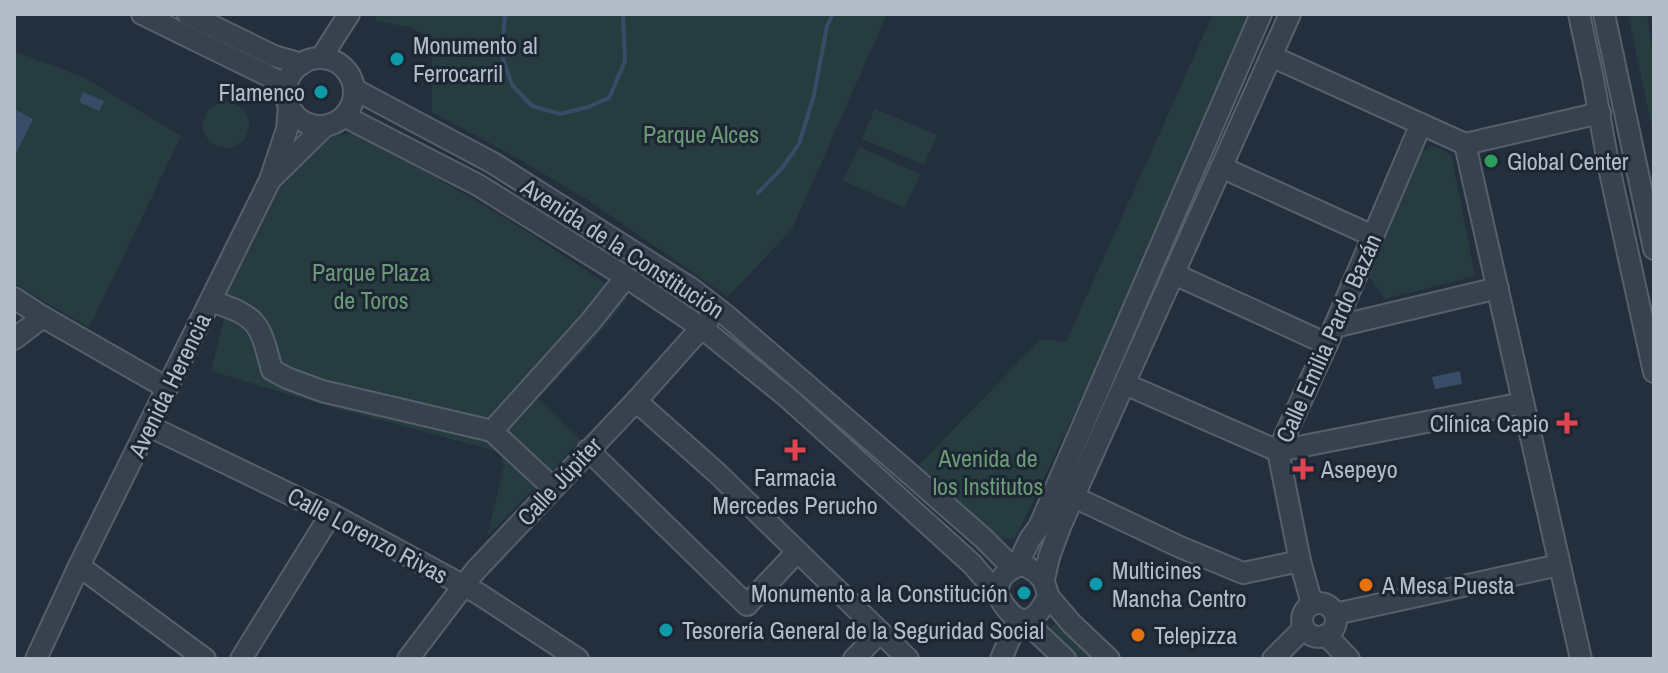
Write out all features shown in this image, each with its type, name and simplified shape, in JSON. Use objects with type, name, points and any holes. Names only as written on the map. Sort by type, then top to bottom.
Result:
[{"type":"street","points":[[142,14],[287,85],[292,73],[312,61],[347,17]]},
{"type":"street","points":[[188,14],[274,56],[340,64],[351,80]]},
{"type":"street","points":[[1065,659],[1005,609],[997,593],[999,581],[1015,567],[1039,527],[1261,14]]},
{"type":"street","points":[[1001,659],[1021,620],[1039,613],[1046,588],[1049,557],[1074,497],[1290,14]]},
{"type":"street","points":[[1579,14],[1654,372]]},
{"type":"street","points":[[1604,14],[1654,249]]},
{"type":"street","points":[[1617,14],[1654,183]]},
{"type":"street","points":[[289,106],[295,115],[314,126],[325,126],[344,116],[354,99],[347,17]]},
{"type":"street","points":[[1271,56],[1465,144],[1600,113]]},
{"type":"street","name":"Avenida de la Constitución","points":[[351,80],[493,163],[692,289],[1015,567]]},
{"type":"street","name":"Avenida Herencia","points":[[36,659],[270,180],[287,129],[287,85]]},
{"type":"street","name":"Avenida de la Constitución","points":[[344,116],[478,185],[702,328],[836,441],[972,564],[997,593]]},
{"type":"street","name":"Calle Emilia Pardo Bazán","points":[[1312,604],[1278,451],[1421,124]]},
{"type":"street","points":[[270,180],[325,126]]},
{"type":"street","points":[[1465,144],[1581,659]]},
{"type":"street","points":[[1221,167],[1373,236]]},
{"type":"street","points":[[1170,224],[1191,235]]},
{"type":"street","points":[[1174,274],[1330,335],[1498,288]]},
{"type":"street","points":[[492,431],[591,321],[626,277]]},
{"type":"street","points":[[14,298],[167,388]]},
{"type":"street","points":[[211,301],[241,311],[259,327],[272,370],[322,391],[492,431],[553,488]]},
{"type":"street","name":"Calle Júpiter","points":[[408,659],[463,585],[636,401],[717,308]]},
{"type":"street","points":[[14,339],[43,317]]},
{"type":"street","points":[[1125,384],[1278,451],[1523,403]]},
{"type":"street","points":[[636,401],[717,473],[908,659]]},
{"type":"street","name":"Calle Lorenzo Rivas","points":[[149,426],[331,514],[463,585],[578,659]]},
{"type":"street","points":[[588,450],[747,605],[797,552]]},
{"type":"street","points":[[1074,497],[1243,573],[1300,561]]},
{"type":"street","points":[[241,659],[331,514]]},
{"type":"street","points":[[983,538],[1015,539],[1039,527]]},
{"type":"street","points":[[1015,567],[1023,565],[1029,568],[1072,624],[1109,659]]},
{"type":"street","points":[[1335,614],[1559,565]]},
{"type":"street","points":[[79,566],[205,659]]},
{"type":"street","points":[[1312,604],[1326,604],[1335,614],[1335,624],[1326,635],[1314,636],[1304,628],[1303,614],[1312,604]]},
{"type":"street","points":[[1273,659],[1304,628]]},
{"type":"street","points":[[854,659],[880,632]]},
{"type":"street","points":[[1326,635],[1349,659]]},
{"type":"green space","name":"Parque Alces","points":[[376,14],[887,14],[792,229],[728,297],[588,200],[432,112],[432,46],[423,34],[410,27],[375,21]]},
{"type":"green space","name":"Avenida de los Institutos","points":[[1213,14],[1252,14],[1094,372],[1015,539],[983,538],[910,474],[1041,339],[1066,342]]},
{"type":"green space","points":[[1628,14],[1647,14],[1654,61],[1654,137]]},
{"type":"green space","points":[[14,51],[83,77],[181,136],[89,328],[14,283]]},
{"type":"green space","points":[[226,102],[242,109],[249,125],[242,141],[226,148],[210,141],[203,125],[210,109]]},
{"type":"green space","points":[[875,109],[937,135],[924,165],[862,139]]},
{"type":"green space","name":"Parque Plaza de Toros","points":[[359,133],[509,220],[628,298],[538,399],[581,440],[487,537],[504,465],[500,452],[211,371],[224,319],[214,310],[274,187],[333,135]]},
{"type":"green space","points":[[1431,145],[1451,154],[1475,276],[1385,299],[1366,273],[1421,153]]},
{"type":"green space","points":[[859,147],[920,174],[905,208],[843,181]]},
{"type":"green space","points":[[1060,620],[1100,659],[1077,659],[1047,630]]},
{"type":"water","points":[[83,92],[104,101],[99,111],[79,102]]},
{"type":"water","points":[[14,109],[33,119],[14,157]]},
{"type":"water","points":[[1460,371],[1462,384],[1435,389],[1432,377]]},
{"type":"waterway","points":[[508,14],[505,16],[501,53],[512,85],[532,106],[560,114],[609,98],[625,61],[623,14]]},
{"type":"waterway","points":[[758,193],[799,144],[814,95],[827,26],[833,14]]},
{"type":"place","name":"Monumento al Ferrocarril","points":[[397,59]]},
{"type":"place","name":"Flamenco","points":[[321,92]]},
{"type":"place","name":"Global Center","points":[[1491,161]]},
{"type":"place","name":"Clínica Capio","points":[[1567,423]]},
{"type":"place","name":"Farmacia Mercedes Perucho","points":[[795,450]]},
{"type":"place","name":"Asepeyo","points":[[1303,469]]},
{"type":"place","name":"Multicines Mancha Centro","points":[[1096,584]]},
{"type":"place","name":"A Mesa Puesta","points":[[1366,585]]},
{"type":"place","name":"Monumento a la Constitución","points":[[1024,593]]},
{"type":"place","name":"Tesorería General de la Seguridad Social","points":[[666,630]]},
{"type":"place","name":"Telepizza","points":[[1138,635]]}]
